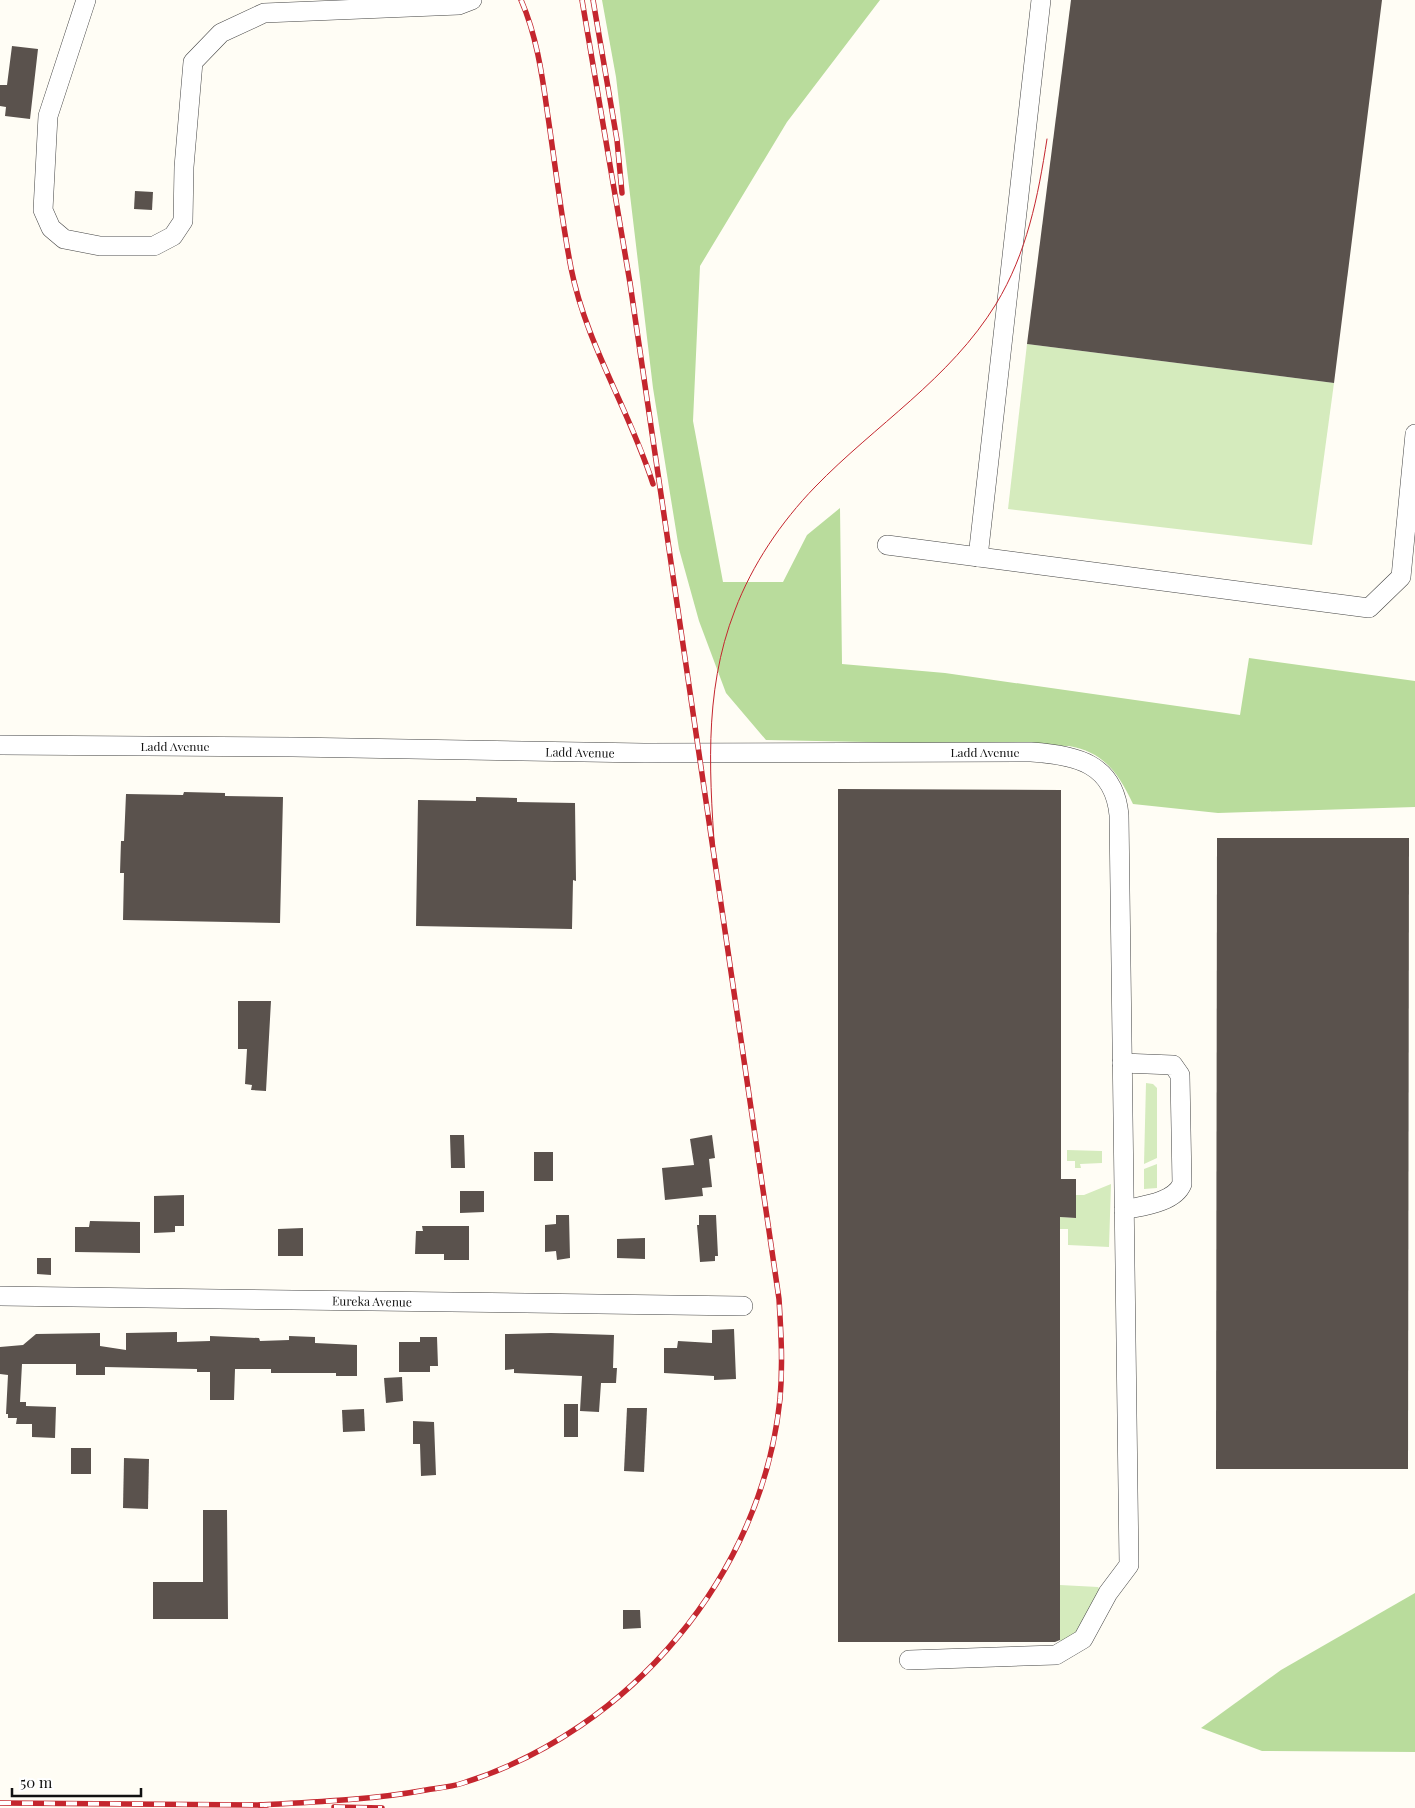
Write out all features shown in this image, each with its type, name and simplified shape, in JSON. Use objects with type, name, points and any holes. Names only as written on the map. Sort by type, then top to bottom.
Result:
[{"type":"street","points":[[86,0],[48,116],[43,210],[52,228],[64,239],[100,246],[154,246],[173,236],[182,221],[184,167],[193,62],[221,33],[264,13],[459,6],[472,0]]},
{"type":"street","points":[[978,557],[1041,0]]},
{"type":"street","points":[[887,545],[1369,608],[1401,577],[1415,434]]},
{"type":"street","name":"Ladd Avenue","points":[[0,745],[284,747],[644,754],[1031,752],[1063,754],[1084,761],[1105,777],[1118,803],[1129,1565],[1108,1593],[1083,1639],[1056,1655],[909,1660]]},
{"type":"street","points":[[1122,1063],[1173,1066],[1180,1075],[1182,1184],[1177,1193],[1160,1201],[1124,1210]]},
{"type":"street","name":"Eureka Avenue","points":[[0,1296],[743,1306]]},
{"type":"green space","points":[[602,0],[880,0],[787,122],[700,266],[693,421],[723,582],[783,582],[807,535],[840,508],[842,664],[945,673],[1240,715],[1249,658],[1415,681],[1415,807],[1218,813],[1133,804],[1122,783],[1109,766],[1092,753],[1069,746],[766,740],[726,693],[699,621],[679,549],[653,388],[616,77]]},
{"type":"green space","points":[[1027,344],[1334,383],[1312,545],[1008,509]]},
{"type":"green space","points":[[1146,1083],[1153,1084],[1157,1088],[1157,1158],[1144,1164]]},
{"type":"green space","points":[[1067,1150],[1102,1151],[1102,1163],[1080,1164],[1081,1168],[1075,1168],[1075,1161],[1067,1161]]},
{"type":"green space","points":[[1157,1164],[1157,1188],[1144,1189],[1144,1169]]},
{"type":"green space","points":[[1111,1184],[1109,1247],[1068,1245],[1068,1229],[1060,1229],[1060,1217],[1076,1218],[1076,1195],[1084,1195]]},
{"type":"green space","points":[[1060,1585],[1098,1587],[1102,1593],[1080,1629],[1068,1642],[1060,1642]]},
{"type":"green space","points":[[1415,1593],[1415,1752],[1262,1751],[1201,1728],[1281,1670]]},
{"type":"building","points":[[1071,0],[1382,0],[1334,383],[1027,344]]},
{"type":"building","points":[[12,46],[38,49],[30,119],[5,116],[6,107],[0,106],[0,85],[7,85]]},
{"type":"building","points":[[135,191],[153,192],[152,210],[134,209]]},
{"type":"building","points":[[838,789],[1061,790],[1061,1179],[1076,1179],[1076,1218],[1060,1217],[1060,1640],[1055,1642],[838,1642]]},
{"type":"building","points":[[184,792],[225,793],[225,796],[283,797],[280,923],[123,920],[124,873],[120,873],[121,841],[124,841],[126,794],[183,795]]},
{"type":"building","points":[[476,797],[517,798],[517,802],[575,803],[576,881],[573,880],[572,929],[416,926],[418,800],[476,801]]},
{"type":"building","points":[[1217,838],[1409,838],[1408,1469],[1216,1469]]},
{"type":"building","points":[[238,1001],[271,1001],[266,1091],[251,1090],[252,1085],[245,1084],[247,1049],[238,1049]]},
{"type":"building","points":[[450,1135],[464,1135],[465,1168],[451,1168]]},
{"type":"building","points":[[712,1135],[715,1158],[709,1159],[712,1187],[702,1188],[703,1196],[665,1200],[662,1168],[694,1165],[690,1139]]},
{"type":"building","points":[[534,1152],[553,1152],[553,1181],[534,1181]]},
{"type":"building","points":[[460,1191],[484,1191],[484,1212],[460,1213]]},
{"type":"building","points":[[184,1195],[184,1226],[175,1226],[175,1232],[154,1233],[154,1196]]},
{"type":"building","points":[[556,1215],[569,1215],[570,1258],[557,1260],[556,1251],[545,1252],[545,1225],[556,1224]]},
{"type":"building","points":[[699,1215],[716,1215],[718,1256],[715,1256],[715,1261],[700,1262],[697,1225],[699,1225]]},
{"type":"building","points":[[90,1221],[140,1222],[140,1253],[75,1252],[75,1227],[89,1227]]},
{"type":"building","points":[[422,1226],[469,1226],[469,1260],[444,1260],[444,1254],[415,1254],[416,1231],[423,1231]]},
{"type":"building","points":[[303,1228],[303,1256],[278,1256],[278,1229]]},
{"type":"building","points":[[645,1238],[645,1259],[617,1258],[617,1239]]},
{"type":"building","points":[[37,1258],[51,1258],[51,1275],[37,1274]]},
{"type":"building","points":[[734,1329],[736,1379],[714,1380],[714,1376],[664,1373],[664,1348],[677,1348],[678,1341],[712,1343],[712,1330]]},
{"type":"building","points":[[177,1332],[177,1342],[210,1341],[210,1336],[259,1338],[260,1341],[289,1340],[289,1336],[315,1337],[315,1343],[357,1345],[357,1376],[336,1376],[336,1373],[271,1373],[271,1369],[235,1369],[234,1400],[210,1400],[210,1372],[197,1372],[197,1369],[105,1367],[105,1375],[76,1375],[76,1364],[22,1364],[20,1402],[26,1402],[26,1406],[56,1407],[55,1438],[32,1437],[32,1424],[16,1424],[17,1418],[8,1418],[8,1414],[6,1414],[8,1375],[0,1374],[0,1347],[23,1345],[36,1334],[100,1333],[100,1346],[126,1350],[126,1333]]},
{"type":"building","points":[[505,1334],[614,1335],[613,1368],[617,1368],[616,1383],[601,1383],[599,1412],[580,1411],[582,1376],[514,1373],[514,1369],[505,1370]]},
{"type":"building","points":[[420,1337],[437,1337],[438,1366],[430,1366],[430,1372],[399,1372],[399,1342],[420,1342]]},
{"type":"building","points":[[402,1377],[403,1401],[386,1403],[384,1378]]},
{"type":"building","points":[[564,1404],[578,1404],[578,1437],[564,1437]]},
{"type":"building","points":[[627,1408],[647,1408],[644,1472],[624,1471]]},
{"type":"building","points":[[364,1409],[365,1431],[343,1432],[342,1410]]},
{"type":"building","points":[[413,1421],[434,1422],[436,1475],[421,1476],[420,1444],[413,1444]]},
{"type":"building","points":[[71,1448],[91,1448],[91,1474],[71,1474]]},
{"type":"building","points":[[124,1458],[149,1459],[148,1509],[123,1508]]},
{"type":"building","points":[[203,1510],[227,1510],[228,1619],[153,1619],[153,1582],[203,1582]]},
{"type":"building","points":[[623,1610],[640,1610],[641,1628],[623,1629]]},
{"type":"tram line","points":[[716,869],[711,771],[713,706],[724,642],[742,593],[779,529],[802,500],[838,464],[911,400],[957,356],[996,304],[1016,265],[1030,224],[1040,182],[1047,139]]},
{"type":"railway","points":[[521,0],[531,26],[541,68],[564,229],[578,296],[597,350],[633,430],[653,484]]},
{"type":"railway","points":[[260,1805],[364,1798],[463,1783],[524,1759],[581,1725],[632,1685],[678,1637],[716,1584],[746,1526],[768,1464],[780,1399],[782,1361],[779,1299],[630,283],[582,0]]},
{"type":"railway","points":[[593,0],[617,140],[622,193]]},
{"type":"railway","points":[[0,1803],[267,1805]]},
{"type":"railway","points":[[334,1807],[382,1808]]}]
